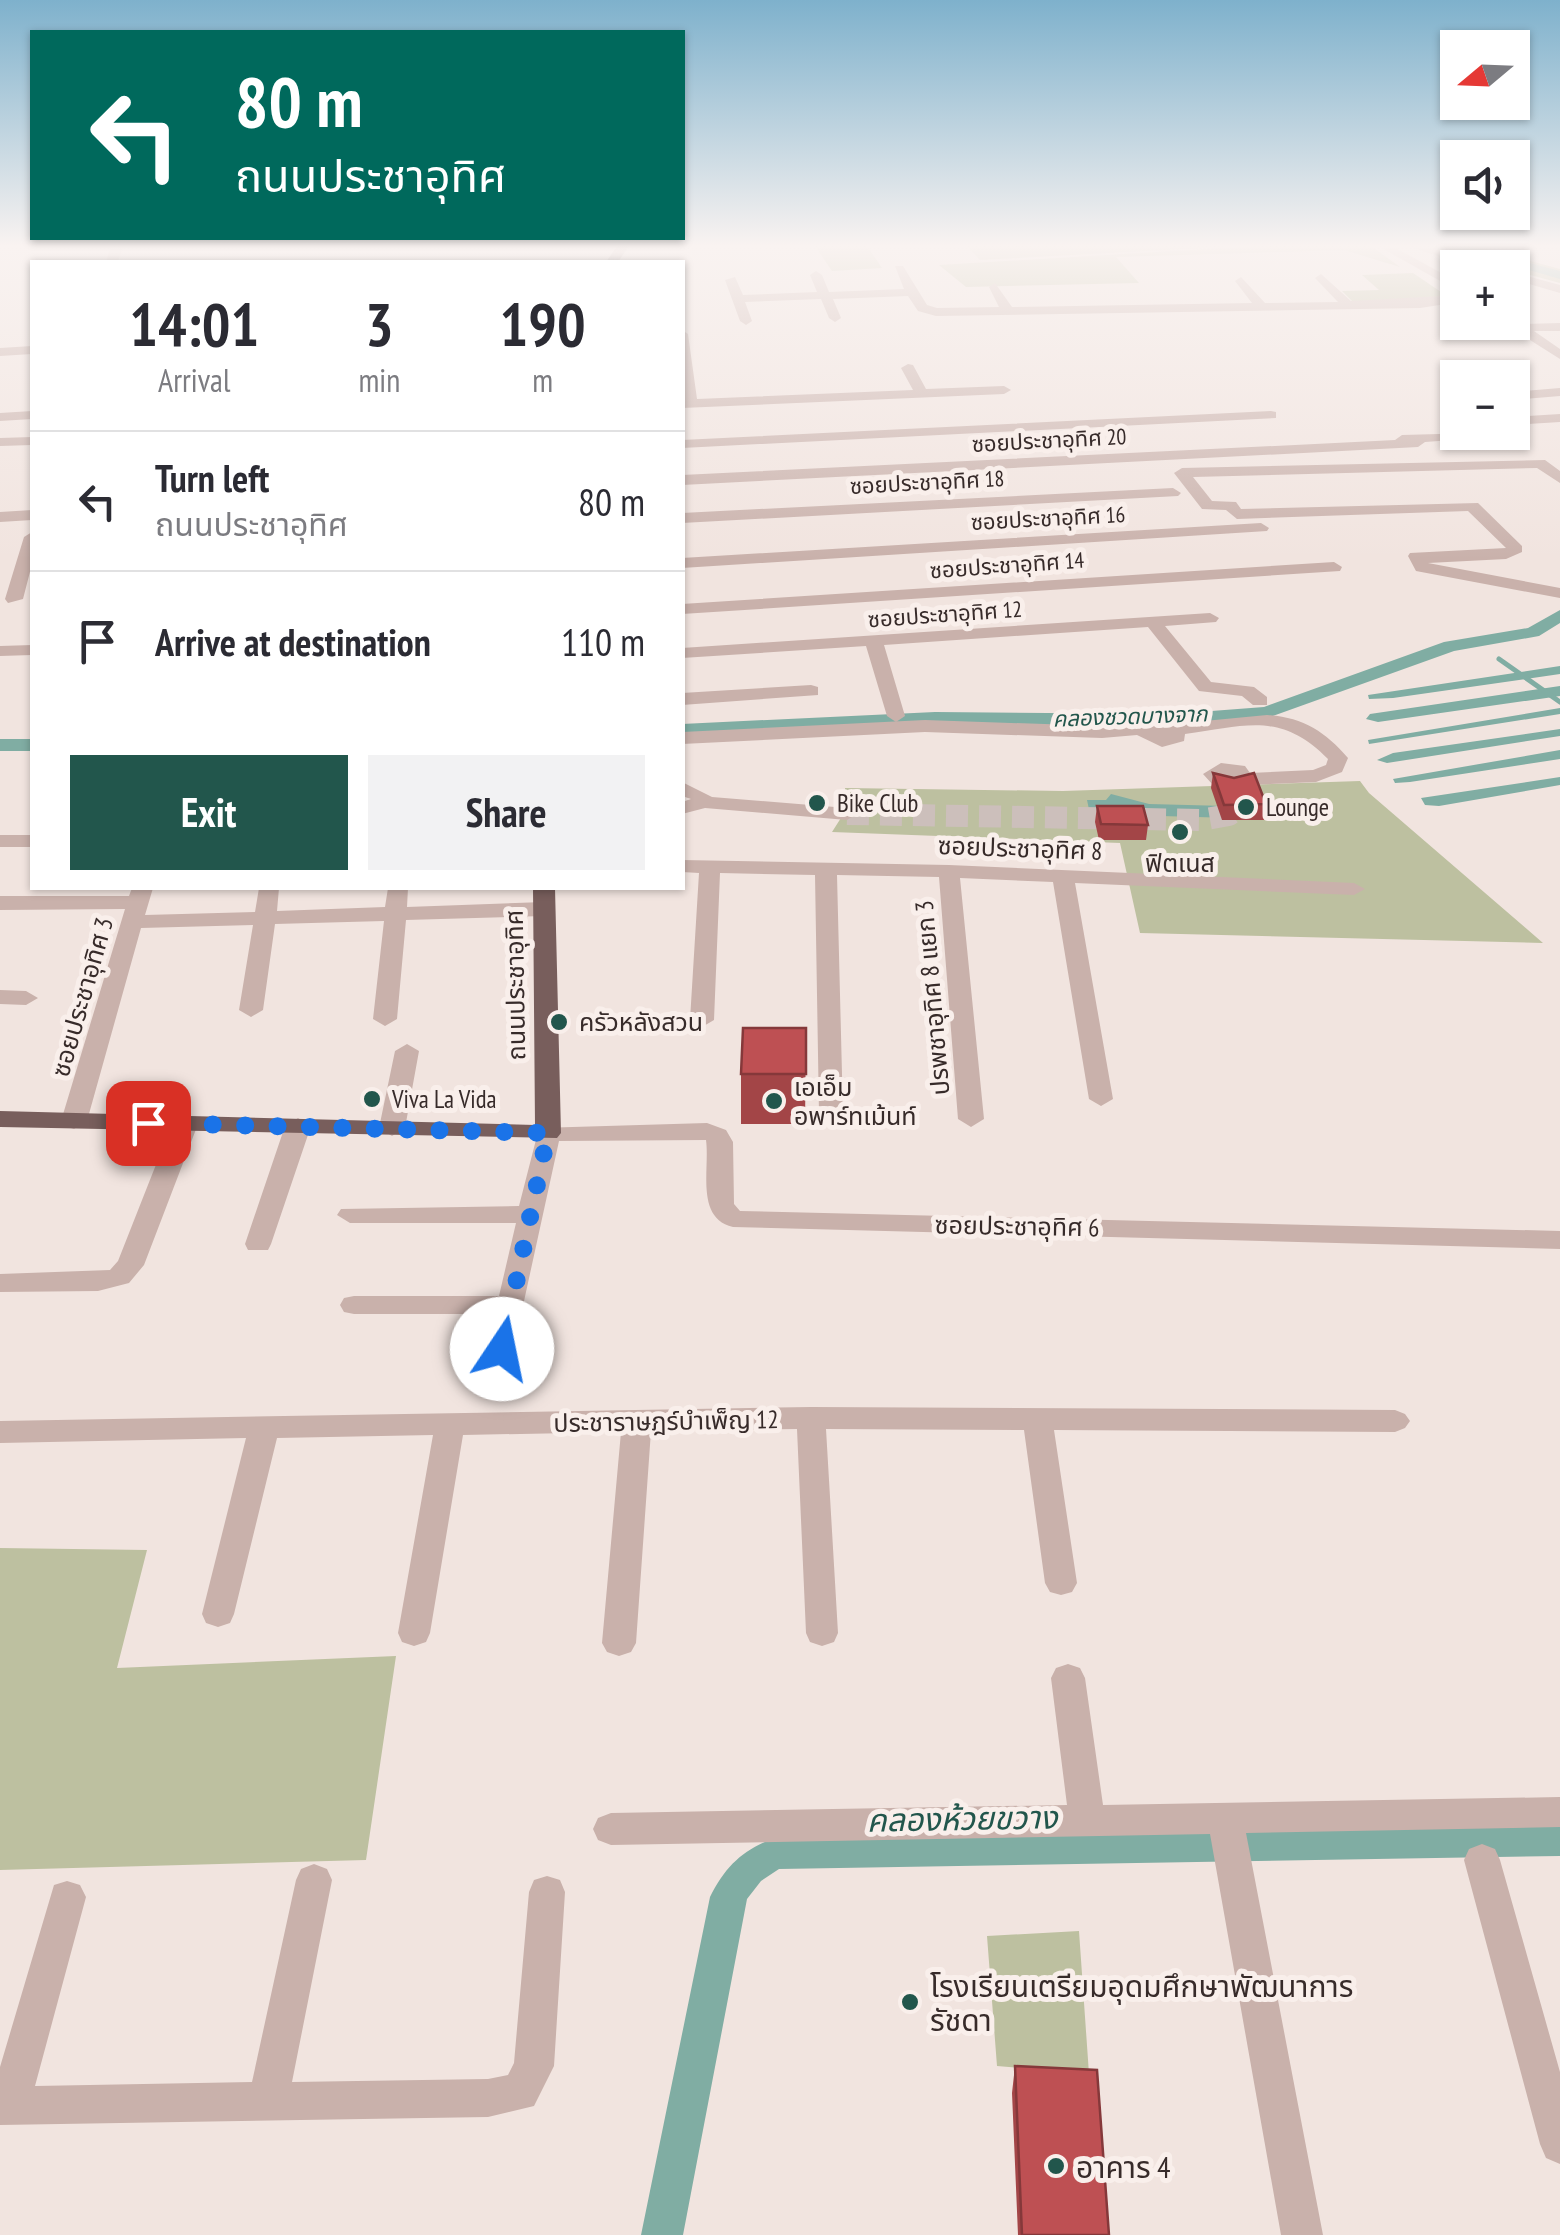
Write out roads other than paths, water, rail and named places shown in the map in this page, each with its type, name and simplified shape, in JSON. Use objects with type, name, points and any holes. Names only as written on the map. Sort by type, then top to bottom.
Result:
[{"type":"main road","name":"ถนนประชาอุทิศ","points":[[544,898],[548,1133]]},
{"type":"main road","points":[[0,1119],[548,1133]]},
{"type":"street","points":[[0,352],[27,350]]},
{"type":"street","points":[[908,368],[922,394]]},
{"type":"street","points":[[685,376],[687,404],[1004,390]]},
{"type":"street","points":[[1530,394],[1560,392]]},
{"type":"street","points":[[0,418],[30,415]]},
{"type":"street","points":[[685,444],[1271,416]]},
{"type":"street","points":[[1532,420],[1560,418]]},
{"type":"street","points":[[1194,419],[1225,454]]},
{"type":"street","points":[[1345,441],[1440,436]]},
{"type":"street","points":[[0,442],[30,440]]},
{"type":"street","name":"ซอยประชาอุทิศ 20","points":[[685,480],[1418,443]]},
{"type":"street","points":[[1560,478],[1540,463],[1182,473],[1208,506],[1230,506],[1237,514],[1472,506],[1516,549],[1506,554],[1416,556],[1422,568],[1560,593]]},
{"type":"street","name":"ซอยประชาอุทิศ 18","points":[[685,518],[1173,493]]},
{"type":"street","points":[[0,517],[30,515]]},
{"type":"street","name":"ซอยประชาอุทิศ 16","points":[[685,563],[781,549],[1416,519]]},
{"type":"street","points":[[0,558],[30,557]]},
{"type":"street","points":[[16,599],[30,560]]},
{"type":"street","name":"ซอยประชาอุทิศ 14","points":[[685,608],[1334,567]]},
{"type":"street","points":[[1138,580],[1154,590],[1184,593]]},
{"type":"street","name":"ซอยประชาอุทิศ 12","points":[[685,654],[1210,618]]},
{"type":"street","points":[[1153,622],[1206,687],[1247,691],[1260,701]]},
{"type":"street","points":[[874,642],[896,716]]},
{"type":"street","points":[[0,652],[30,650]]},
{"type":"street","points":[[685,700],[811,691]]},
{"type":"street","points":[[685,738],[925,726],[1173,730],[1274,721],[1294,724],[1312,733],[1338,758],[1335,768],[1316,776],[1236,783]]},
{"type":"street","points":[[685,790],[702,798],[693,805]]},
{"type":"street","points":[[693,805],[847,814]]},
{"type":"street","points":[[0,841],[30,840]]},
{"type":"street","name":"ซอยประชาอุทิศ 8","points":[[685,866],[948,872],[1354,890]]},
{"type":"street","points":[[702,1020],[710,868]]},
{"type":"street","points":[[826,869],[831,1114]]},
{"type":"street","name":"ปรพชาอุทิศ 8 แยก 3","points":[[948,872],[971,1119]]},
{"type":"street","points":[[1063,877],[1100,1099]]},
{"type":"street","points":[[251,1010],[269,890]]},
{"type":"street","points":[[385,1019],[398,890]]},
{"type":"street","points":[[0,903],[138,904],[264,916],[396,913],[544,898]]},
{"type":"street","name":"ซอยประชาอุทิศ 3","points":[[74,1122],[138,904]]},
{"type":"street","points":[[0,997],[26,998]]},
{"type":"street","points":[[392,1128],[407,1051]]},
{"type":"street","points":[[0,1283],[98,1282],[119,1277],[130,1266],[185,1124]]},
{"type":"street","points":[[258,1244],[298,1126]]},
{"type":"street","points":[[502,1349],[548,1133]]},
{"type":"street","name":"ซอยประชาอุทิศ 6","points":[[548,1133],[717,1135],[722,1206],[733,1219],[1560,1240]]},
{"type":"street","points":[[350,1215],[528,1214]]},
{"type":"street","points":[[354,1305],[510,1305]]},
{"type":"street","points":[[811,1418],[822,1633]]},
{"type":"street","name":"ประชาราษฎร์บำเพ็ญ 12","points":[[0,1432],[811,1418],[1395,1420]]},
{"type":"street","points":[[1038,1420],[1061,1582]]},
{"type":"street","points":[[619,1643],[637,1422]]},
{"type":"street","points":[[414,1633],[450,1424]]},
{"type":"street","points":[[218,1614],[264,1428]]},
{"type":"street","points":[[1068,1678],[1087,1819]]},
{"type":"street","points":[[610,1829],[1560,1812]]},
{"type":"street","points":[[1226,1820],[1302,2235]]},
{"type":"street","points":[[1482,1860],[1560,2144]]},
{"type":"street","points":[[268,2104],[314,1880]]},
{"type":"street","points":[[67,1897],[5,2106],[268,2104],[488,2098],[520,2092],[534,2066],[547,1892]]},
{"type":"water","points":[[1560,666],[1560,674],[1393,698],[1369,699],[1368,695]]},
{"type":"water","points":[[1560,686],[1560,696],[1378,722],[1366,719],[1370,714]]},
{"type":"water","points":[[1560,708],[1560,714],[1369,744],[1368,740]]},
{"type":"water","points":[[1560,729],[1560,736],[1387,763],[1377,760],[1393,753]]},
{"type":"water","points":[[1560,750],[1560,759],[1410,782],[1395,783],[1393,779]]},
{"type":"water","points":[[1560,777],[1560,785],[1439,806],[1425,805],[1421,798]]},
{"type":"water","points":[[1111,794],[1149,804],[1226,806],[1232,818],[1090,814],[1087,800],[1106,800]]},
{"type":"waterway","name":"คลองชวดบางจาก","points":[[685,730],[935,718],[1172,720],[1267,712],[1450,646],[1533,632],[1560,615]]},
{"type":"waterway","points":[[1499,659],[1560,702]]},
{"type":"waterway","name":"คลองชวดบางจาก","points":[[0,745],[30,745]]},
{"type":"waterway","name":"คลองห้วยขวาง","points":[[662,2235],[729,1897],[748,1870],[777,1853],[1560,1840]]},
{"type":"tunnel","points":[[847,814],[1201,820],[1229,815],[1242,805],[1237,796]]},
{"type":"place","name":"Bike Club","points":[[817,803]]},
{"type":"place","name":"Lounge","points":[[1246,807]]},
{"type":"place","name":"ฟิตเนส","points":[[1180,832]]},
{"type":"place","name":"ครัวหลังสวน","points":[[559,1022]]},
{"type":"place","name":"Viva La Vida","points":[[372,1099]]},
{"type":"place","name":"เอเอ็ม อพาร์ทเม้นท์","points":[[774,1101]]},
{"type":"place","name":"โรงเรียนเตรียมอุดมศึกษาพัฒนาการ รัชดา","points":[[910,2002]]},
{"type":"place","name":"อาคาร 4","points":[[1056,2166]]}]
